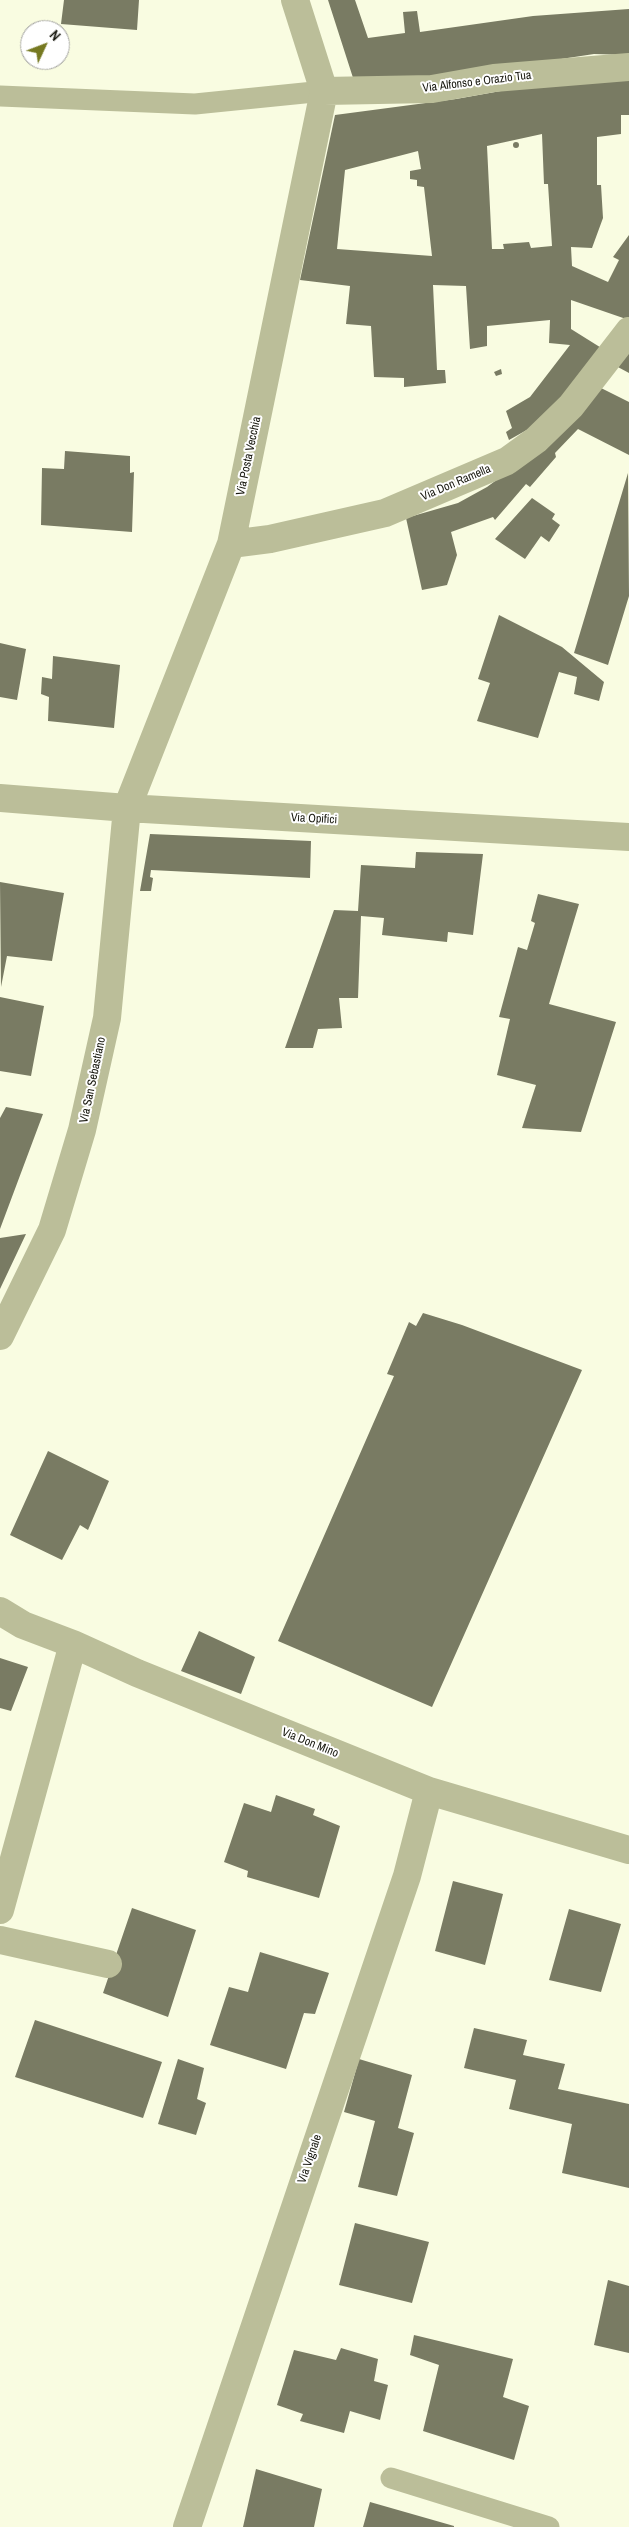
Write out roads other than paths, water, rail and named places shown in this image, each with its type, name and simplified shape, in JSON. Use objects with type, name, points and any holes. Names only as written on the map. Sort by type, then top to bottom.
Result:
[{"type":"street","points":[[295,0],[324,91]]},
{"type":"street","name":"Via Alfonso e Orazio Tua","points":[[324,91],[432,89],[494,78],[629,67]]},
{"type":"street","name":"Via Posta Vecchia","points":[[126,808],[231,544],[324,91]]},
{"type":"street","name":"Via Don Ramella","points":[[231,544],[270,539],[385,513],[507,461],[536,440],[571,406],[629,331]]},
{"type":"street","name":"Via Opifici","points":[[0,798],[126,808],[629,837]]},
{"type":"street","name":"Via San Sebastiano","points":[[0,1336],[52,1230],[82,1130],[107,1018],[126,808]]},
{"type":"street","name":"Via Don Mino","points":[[0,1611],[23,1625],[73,1644],[137,1673],[428,1791],[629,1850]]},
{"type":"street","points":[[0,1910],[73,1644]]},
{"type":"street","name":"Via Vignale","points":[[187,2527],[407,1876],[428,1791]]},
{"type":"street","points":[[0,1940],[108,1964]]},
{"type":"lane","points":[[0,96],[195,104],[324,91]]},
{"type":"lane","points":[[390,2478],[549,2527]]}]
